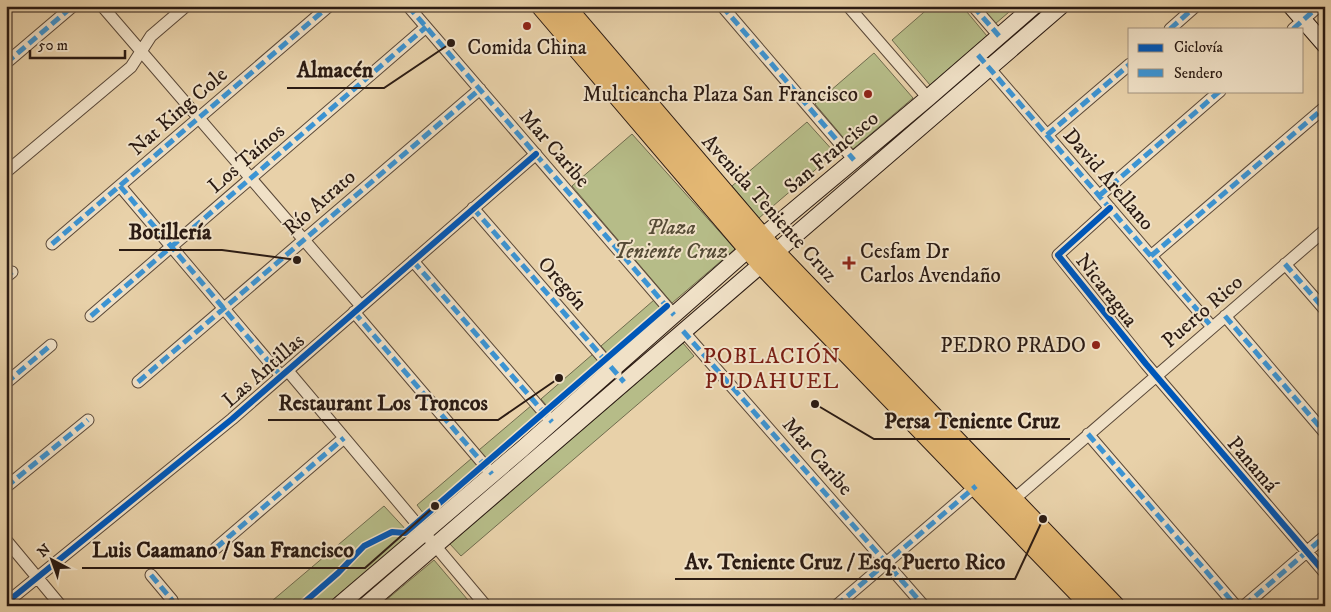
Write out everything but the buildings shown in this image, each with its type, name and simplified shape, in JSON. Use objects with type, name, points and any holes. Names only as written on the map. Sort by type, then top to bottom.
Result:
[{"type":"main road","name":"Avenida Teniente Cruz","points":[[541,6],[976,486],[1091,606]]},
{"type":"main road","name":"San Francisco","points":[[338,606],[755,244],[1034,6]]},
{"type":"main road","name":"San Francisco","points":[[365,606],[1061,6]]},
{"type":"main road","points":[[1291,6],[1298,24]]},
{"type":"main road","name":"Avenida Teniente Cruz","points":[[570,8],[755,244]]},
{"type":"main road","points":[[1304,29],[1325,46]]},
{"type":"main road","name":"Avenida Teniente Cruz","points":[[768,258],[1013,500],[1115,606]]},
{"type":"street","points":[[6,63],[73,6]]},
{"type":"street","points":[[102,6],[304,240],[492,474]]},
{"type":"street","points":[[6,172],[131,66],[151,36],[186,6]]},
{"type":"street","name":"Nat King Cole","points":[[52,244],[329,6]]},
{"type":"street","name":"Mar Caribe","points":[[408,6],[674,314]]},
{"type":"street","points":[[722,6],[854,160]]},
{"type":"street","points":[[848,6],[928,98]]},
{"type":"street","points":[[973,6],[999,36]]},
{"type":"street","points":[[1171,28],[1196,6]]},
{"type":"street","points":[[1298,24],[1319,6]]},
{"type":"street","name":"Los Taínos","points":[[91,316],[426,27]]},
{"type":"street","name":"David Arellano","points":[[978,55],[1212,327]]},
{"type":"street","points":[[1047,135],[1128,66]]},
{"type":"street","name":"Río Atrato","points":[[138,382],[480,89]]},
{"type":"street","points":[[1099,196],[1219,92]]},
{"type":"street","points":[[1151,256],[1325,106]]},
{"type":"street","name":"Las Antillas","points":[[6,603],[184,459],[536,154]]},
{"type":"street","points":[[120,186],[224,308],[344,438],[486,606]]},
{"type":"street","name":"Oregón","points":[[473,208],[624,382]]},
{"type":"street","name":"Nicaragua","points":[[1110,208],[1058,255],[1156,376]]},
{"type":"street","name":"Puerto Rico","points":[[1013,500],[1325,230]]},
{"type":"street","points":[[413,261],[552,422]]},
{"type":"street","points":[[1285,264],[1325,310]]},
{"type":"street","points":[[1225,316],[1325,433]]},
{"type":"street","name":"Mar Caribe","points":[[683,331],[924,606]]},
{"type":"street","points":[[6,383],[51,345]]},
{"type":"street","name":"Panamá","points":[[1156,376],[1325,573]]},
{"type":"street","points":[[6,487],[88,420]]},
{"type":"street","points":[[1088,434],[1236,606]]},
{"type":"street","points":[[216,548],[344,438]]},
{"type":"street","points":[[836,606],[976,486]]},
{"type":"street","points":[[1244,606],[1325,536]]},
{"type":"street","points":[[6,540],[61,606]]},
{"type":"street","points":[[150,575],[172,600],[174,606]]},
{"type":"green space","points":[[931,6],[962,6],[987,36],[930,85],[892,40]]},
{"type":"green space","points":[[980,6],[1016,6],[995,24]]},
{"type":"green space","points":[[874,53],[913,98],[853,149],[815,104]]},
{"type":"green space","points":[[807,122],[835,153],[759,218],[732,186]]},
{"type":"green space","name":"Plaza Teniente Cruz","points":[[632,134],[735,249],[672,303],[572,186]]},
{"type":"green space","points":[[654,300],[666,313],[613,360],[601,346]]},
{"type":"green space","points":[[683,343],[694,356],[461,556],[450,544]]},
{"type":"green space","points":[[593,354],[604,367],[552,412],[541,399]]},
{"type":"green space","points":[[532,405],[543,418],[490,464],[479,450]]},
{"type":"green space","points":[[472,458],[482,471],[427,518],[417,505]]},
{"type":"green space","points":[[384,506],[410,534],[325,606],[266,606]]},
{"type":"green space","points":[[434,560],[473,606],[379,606]]},
{"type":"marked path","points":[[6,63],[73,6]]},
{"type":"marked path","points":[[52,244],[329,6]]},
{"type":"marked path","points":[[408,6],[674,315]]},
{"type":"marked path","points":[[722,6],[854,160]]},
{"type":"marked path","points":[[973,6],[999,36]]},
{"type":"marked path","points":[[1171,28],[1196,6]]},
{"type":"marked path","points":[[1294,28],[1319,6]]},
{"type":"marked path","points":[[91,316],[426,27]]},
{"type":"marked path","points":[[978,55],[1212,327]]},
{"type":"marked path","points":[[1047,135],[1128,66]]},
{"type":"marked path","points":[[138,382],[480,89]]},
{"type":"marked path","points":[[1099,196],[1219,92]]},
{"type":"marked path","points":[[1151,256],[1325,107]]},
{"type":"marked path","points":[[120,186],[281,376]]},
{"type":"marked path","points":[[473,208],[624,382]]},
{"type":"marked path","points":[[413,261],[552,422]]},
{"type":"marked path","points":[[1285,264],[1325,310]]},
{"type":"marked path","points":[[6,277],[12,272]]},
{"type":"marked path","points":[[354,312],[492,474]]},
{"type":"marked path","points":[[1225,316],[1325,433]]},
{"type":"marked path","points":[[683,331],[924,606]]},
{"type":"marked path","points":[[6,383],[51,345]]},
{"type":"marked path","points":[[6,487],[88,420]]},
{"type":"marked path","points":[[1088,434],[1236,606]]},
{"type":"marked path","points":[[216,548],[344,438]]},
{"type":"marked path","points":[[836,606],[976,486]]},
{"type":"marked path","points":[[1244,606],[1325,536]]},
{"type":"marked path","points":[[151,575],[172,600],[174,606]]},
{"type":"cycle path","points":[[6,603],[232,419],[536,154]]},
{"type":"cycle path","points":[[1110,208],[1058,255],[1146,364],[1325,573]]},
{"type":"cycle path","points":[[300,606],[338,573],[364,546],[392,532],[405,533],[667,306]]},
{"type":"place","name":"Comida China","points":[[527,26]]},
{"type":"place","name":"Almacén","points":[[451,43]]},
{"type":"place","name":"Multicancha Plaza San Francisco","points":[[868,94]]},
{"type":"place","name":"Botillería","points":[[297,260]]},
{"type":"place","name":"Cesfam Dr Carlos Avendaño","points":[[849,263]]},
{"type":"place","name":"PEDRO PRADO","points":[[1096,345]]},
{"type":"place","name":"Restaurant Los Troncos","points":[[559,378]]},
{"type":"place","name":"Persa Teniente Cruz","points":[[815,404]]},
{"type":"place","name":"Luis Caamano / San Francisco","points":[[435,506]]},
{"type":"place","name":"Av. Teniente Cruz / Esq. Puerto Rico","points":[[1043,519]]},
{"type":"district","name":"POBLACIÓN PUDAHUEL","points":[[772,368]]}]
